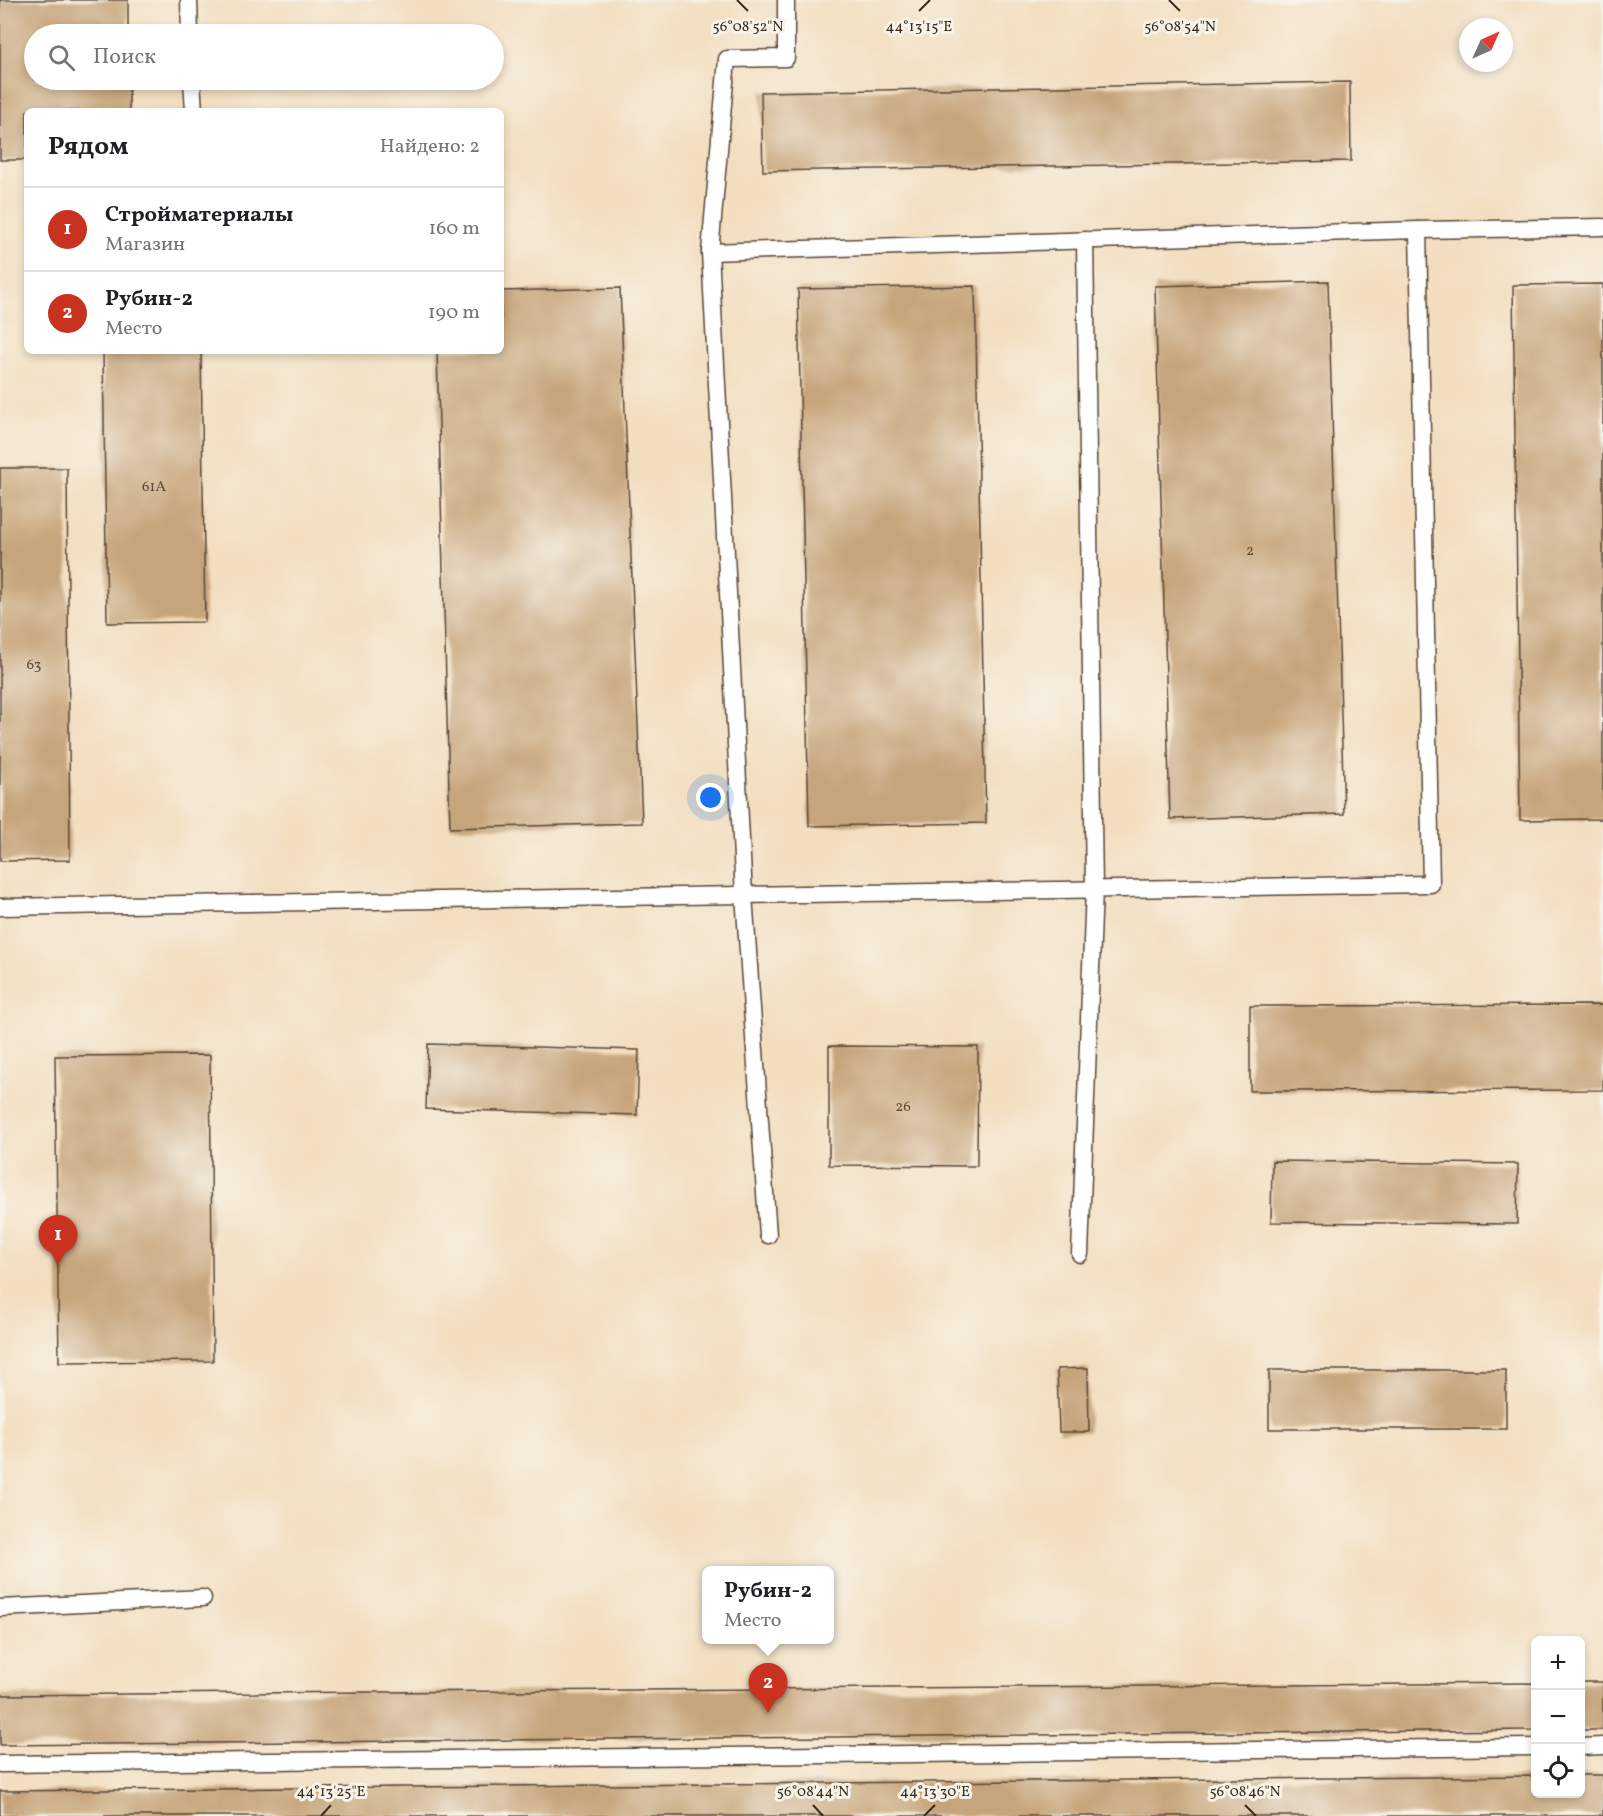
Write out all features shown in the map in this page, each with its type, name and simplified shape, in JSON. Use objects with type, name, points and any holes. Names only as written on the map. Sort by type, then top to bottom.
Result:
[{"type":"lane","points":[[189,0],[190,24]]},
{"type":"lane","points":[[768,1235],[744,895],[710,252],[727,59],[786,58],[786,0]]},
{"type":"lane","points":[[193,90],[194,108]]},
{"type":"lane","points":[[710,252],[1419,230],[1603,227]]},
{"type":"lane","points":[[0,907],[1431,884],[1419,230]]},
{"type":"lane","points":[[1080,1254],[1094,889],[1085,240]]},
{"type":"lane","points":[[0,1608],[202,1598]]},
{"type":"lane","points":[[1585,1747],[1603,1746]]},
{"type":"lane","points":[[0,1764],[1531,1747]]},
{"type":"building","points":[[0,0],[128,0],[128,24],[24,24],[24,90],[129,90],[129,108],[24,108],[24,160],[0,160]]},
{"type":"building","points":[[1350,82],[1351,161],[763,171],[761,92]]},
{"type":"building","points":[[1328,281],[1344,814],[1170,819],[1155,286]]},
{"type":"building","points":[[1603,284],[1603,819],[1520,820],[1513,285]]},
{"type":"building","points":[[975,286],[986,823],[809,826],[798,289]]},
{"type":"building","points":[[620,288],[642,823],[450,828],[437,354],[504,354],[504,291]]},
{"type":"building","points":[[103,354],[201,354],[205,622],[107,623]]},
{"type":"building","points":[[0,468],[67,468],[70,860],[0,861]]},
{"type":"building","points":[[1603,1005],[1603,1090],[1250,1091],[1250,1006]]},
{"type":"building","points":[[428,1044],[639,1050],[637,1115],[426,1109]]},
{"type":"building","points":[[829,1046],[978,1047],[977,1166],[829,1165]]},
{"type":"building","points":[[210,1055],[213,1361],[59,1362],[55,1056]]},
{"type":"building","points":[[1272,1161],[1518,1164],[1517,1224],[1271,1222]]},
{"type":"building","points":[[1088,1368],[1089,1432],[1059,1432],[1057,1369]]},
{"type":"building","points":[[1269,1370],[1506,1370],[1506,1429],[1269,1429]]},
{"type":"building","points":[[1585,1682],[1603,1682],[1603,1730],[1585,1730]]},
{"type":"building","points":[[1531,1683],[1531,1730],[0,1745],[0,1695]]},
{"type":"building","points":[[1585,1775],[1603,1775],[1603,1816],[0,1816],[0,1791],[1531,1776],[1531,1798],[1585,1798]]},
{"type":"place","name":"Стройматериалы","points":[[58,1265]]},
{"type":"place","name":"Рубин-2","points":[[768,1713]]}]
